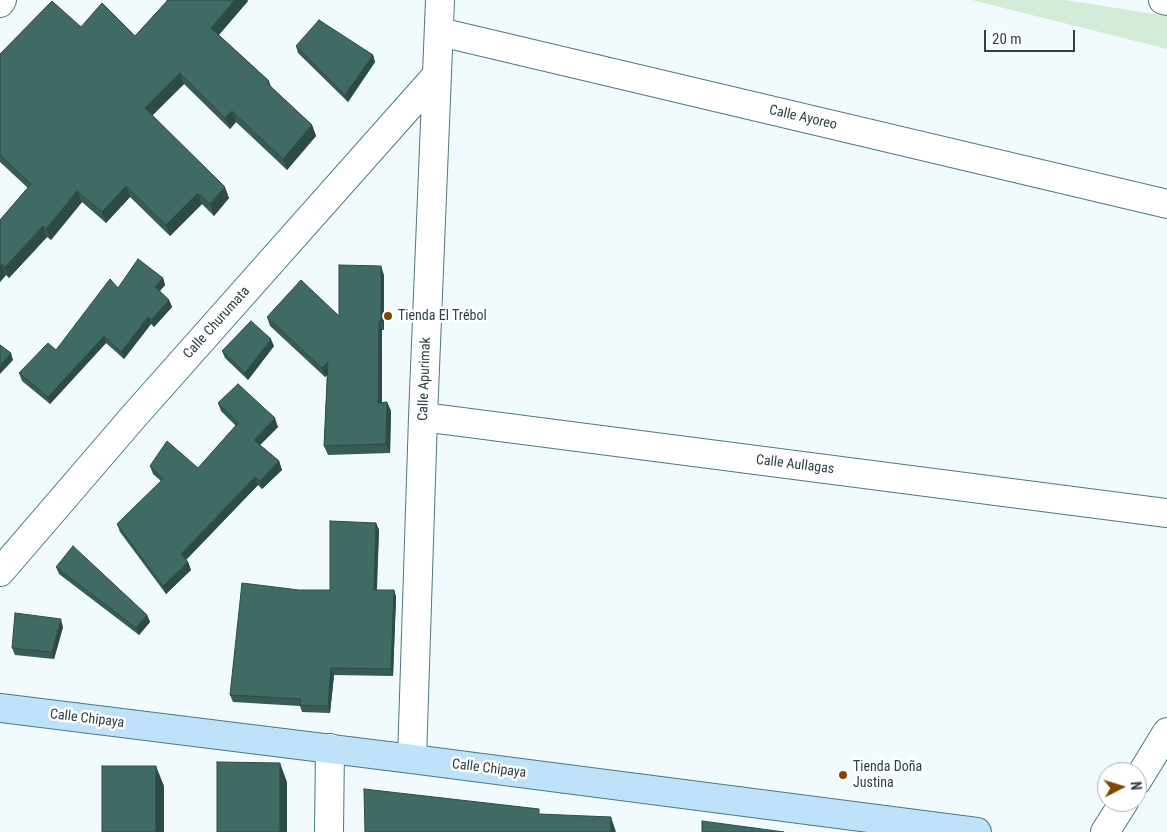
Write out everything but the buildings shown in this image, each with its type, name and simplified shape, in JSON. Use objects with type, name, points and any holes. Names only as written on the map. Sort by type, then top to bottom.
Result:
[{"type":"street","name":"Calle Apurimak","points":[[412,759],[423,417],[440,0]]},
{"type":"street","points":[[1163,0],[1167,1]]},
{"type":"street","name":"Calle Ayoreo","points":[[440,32],[1167,204]]},
{"type":"street","name":"Calle Churumata","points":[[0,572],[135,415],[436,76]]},
{"type":"street","name":"Calle Aullagas","points":[[423,417],[1167,513]]},
{"type":"street","name":"Calle Chipaya","points":[[0,708],[330,748],[977,832]]},
{"type":"street","points":[[1147,765],[1167,732]]},
{"type":"street","points":[[330,748],[330,832]]},
{"type":"street","points":[[1105,832],[1118,812]]},
{"type":"green space","points":[[972,0],[1065,0],[1167,16],[1167,49]]},
{"type":"place","name":"Tienda El Trébol","points":[[388,316]]},
{"type":"place","name":"Tienda Doña Justina","points":[[843,775]]}]
